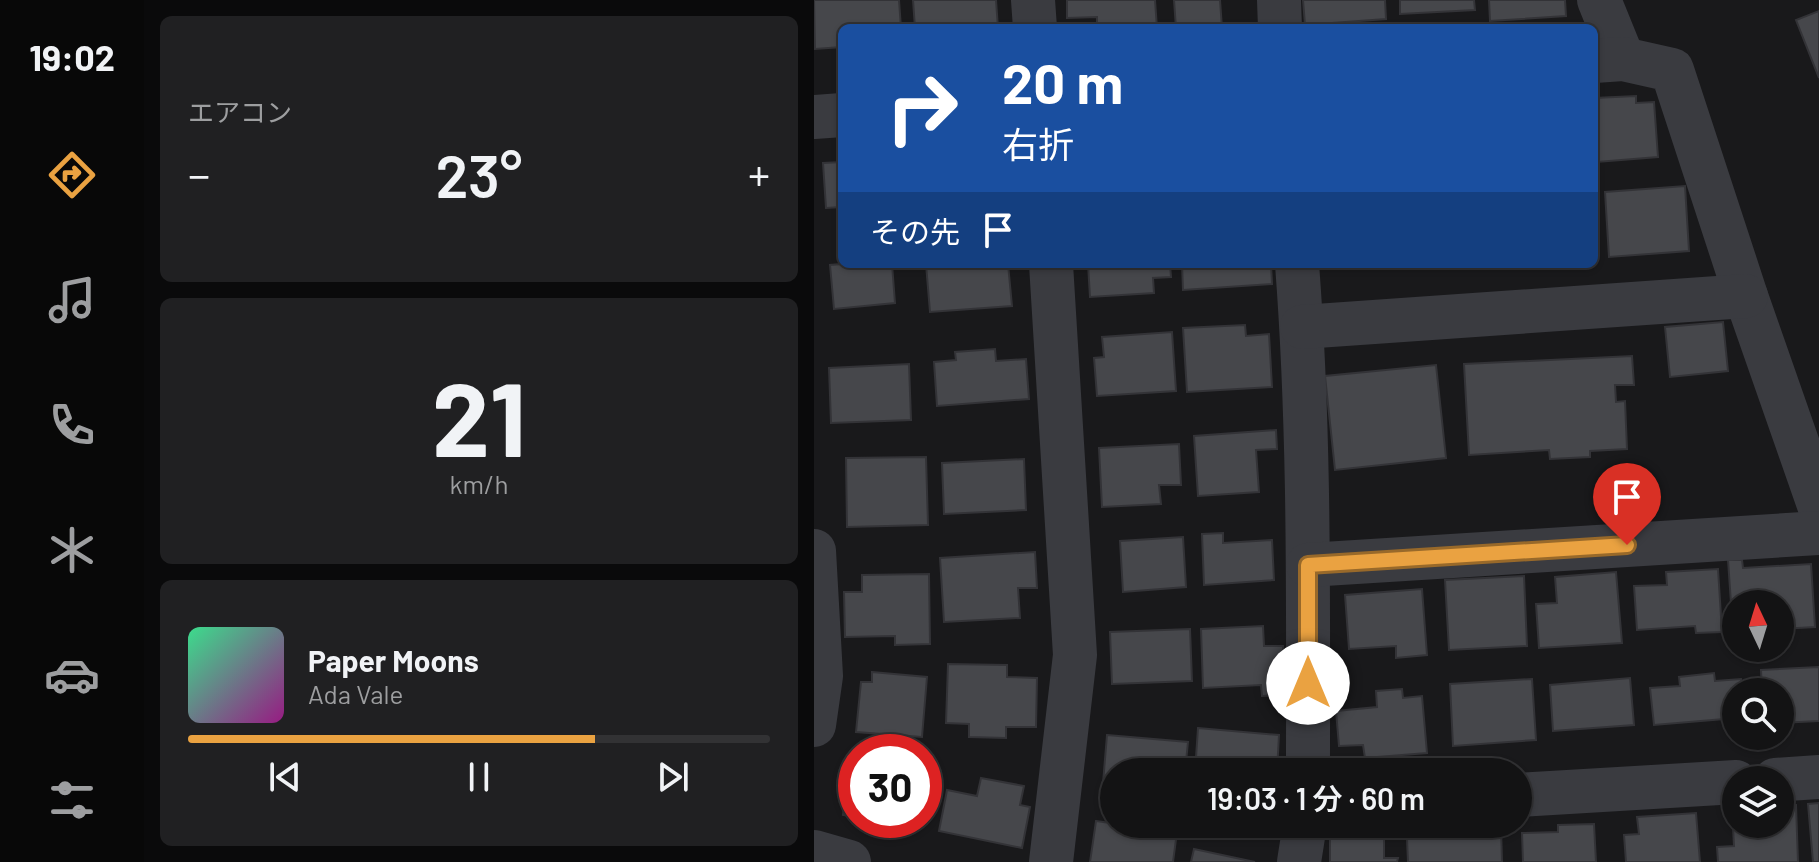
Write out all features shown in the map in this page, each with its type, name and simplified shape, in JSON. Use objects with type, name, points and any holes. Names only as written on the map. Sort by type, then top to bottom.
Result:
[{"type":"street","points":[[1033,0],[1035,24]]},
{"type":"street","points":[[1279,0],[1280,24]]},
{"type":"street","points":[[1599,0],[1608,60],[1672,70],[1819,505]]},
{"type":"street","points":[[814,117],[838,115]]},
{"type":"street","points":[[1051,268],[1075,655],[1051,862]]},
{"type":"street","points":[[1297,268],[1302,327],[1308,565],[1308,758]]},
{"type":"street","points":[[1302,327],[1746,296]]},
{"type":"street","points":[[1308,565],[1819,533]]},
{"type":"street","points":[[814,551],[821,676],[814,725]]},
{"type":"street","points":[[1794,779],[1819,777]]},
{"type":"street","points":[[1532,794],[1722,783]]},
{"type":"street","points":[[1299,862],[1303,838]]},
{"type":"street","points":[[814,852],[849,862]]},
{"type":"building","points":[[814,0],[899,0],[901,24],[838,24],[838,47],[815,49]]},
{"type":"building","points":[[913,0],[996,0],[998,24],[915,24]]},
{"type":"building","points":[[1067,0],[1155,0],[1157,24],[1097,24],[1097,17],[1067,18]]},
{"type":"building","points":[[1174,0],[1220,0],[1222,24],[1176,24]]},
{"type":"building","points":[[1303,0],[1385,0],[1386,19],[1305,24]]},
{"type":"building","points":[[1400,0],[1474,0],[1475,10],[1400,14]]},
{"type":"building","points":[[1489,0],[1565,0],[1566,16],[1490,21]]},
{"type":"building","points":[[1819,11],[1819,78],[1796,20]]},
{"type":"building","points":[[1636,96],[1636,103],[1654,102],[1658,157],[1598,162],[1598,98]]},
{"type":"building","points":[[838,162],[838,207],[826,208],[823,163]]},
{"type":"building","points":[[1685,186],[1689,251],[1609,257],[1605,192]]},
{"type":"building","points":[[838,264],[838,268],[892,268],[895,303],[834,309],[830,265]]},
{"type":"building","points":[[926,268],[1008,268],[1012,306],[930,312]]},
{"type":"building","points":[[1088,268],[1170,268],[1171,277],[1153,278],[1154,293],[1090,297]]},
{"type":"building","points":[[1182,268],[1271,268],[1272,284],[1183,290]]},
{"type":"building","points":[[1723,322],[1728,371],[1670,377],[1665,327]]},
{"type":"building","points":[[1245,325],[1246,336],[1269,334],[1272,387],[1187,392],[1183,328]]},
{"type":"building","points":[[1172,332],[1176,391],[1097,396],[1094,358],[1104,357],[1102,337]]},
{"type":"building","points":[[995,349],[996,361],[1026,359],[1029,399],[937,406],[934,362],[956,360],[955,352]]},
{"type":"building","points":[[1632,356],[1634,385],[1615,385],[1616,402],[1625,401],[1627,449],[1590,451],[1590,457],[1550,459],[1549,450],[1469,455],[1464,364]]},
{"type":"building","points":[[909,364],[911,420],[831,423],[829,368]]},
{"type":"building","points":[[1436,365],[1446,458],[1335,470],[1325,376]]},
{"type":"building","points":[[1276,430],[1277,449],[1256,450],[1259,492],[1198,496],[1194,436]]},
{"type":"building","points":[[1179,444],[1181,485],[1159,485],[1161,504],[1102,507],[1099,448]]},
{"type":"building","points":[[926,457],[928,525],[847,527],[846,458]]},
{"type":"building","points":[[1024,459],[1026,510],[944,514],[942,463]]},
{"type":"building","points":[[1223,533],[1223,543],[1272,540],[1274,580],[1204,585],[1202,534]]},
{"type":"building","points":[[1183,537],[1186,587],[1123,592],[1120,541]]},
{"type":"building","points":[[1035,552],[1037,588],[1018,588],[1020,618],[944,622],[940,558]]},
{"type":"building","points":[[1728,560],[1742,560],[1743,568],[1811,564],[1815,627],[1794,628],[1794,590],[1730,590]]},
{"type":"building","points":[[1718,569],[1722,632],[1696,633],[1695,626],[1637,630],[1634,586],[1667,585],[1666,572]]},
{"type":"building","points":[[1616,572],[1622,643],[1539,648],[1536,604],[1557,603],[1555,577]]},
{"type":"building","points":[[929,574],[930,644],[895,645],[895,636],[845,637],[844,592],[862,592],[862,575]]},
{"type":"building","points":[[1524,576],[1527,646],[1449,650],[1445,580]]},
{"type":"building","points":[[1422,589],[1427,655],[1396,658],[1396,646],[1349,649],[1345,595]]},
{"type":"building","points":[[1263,626],[1264,646],[1283,646],[1286,695],[1262,696],[1261,685],[1203,688],[1201,629]]},
{"type":"building","points":[[1190,629],[1192,681],[1112,684],[1110,632]]},
{"type":"building","points":[[948,664],[1007,665],[1007,677],[1037,678],[1036,727],[1006,727],[1006,738],[969,737],[969,724],[946,723]]},
{"type":"building","points":[[1819,667],[1819,721],[1794,722],[1794,678],[1761,678],[1761,670]]},
{"type":"building","points":[[872,672],[927,677],[922,734],[856,732],[861,682],[872,682]]},
{"type":"building","points":[[1714,673],[1715,681],[1722,680],[1722,719],[1654,725],[1650,688],[1680,686],[1679,677]]},
{"type":"building","points":[[1630,678],[1634,725],[1553,731],[1550,685]]},
{"type":"building","points":[[1532,679],[1536,740],[1453,746],[1450,684]]},
{"type":"building","points":[[1402,689],[1403,698],[1422,696],[1427,753],[1365,758],[1363,745],[1339,746],[1336,711],[1377,707],[1376,691]]},
{"type":"building","points":[[1198,728],[1279,735],[1278,758],[1196,758]]},
{"type":"building","points":[[1107,735],[1188,742],[1186,758],[1105,758]]},
{"type":"building","points":[[981,778],[1024,786],[1020,805],[1030,807],[1022,848],[942,832],[947,790],[977,796]]},
{"type":"building","points":[[1819,803],[1819,862],[1813,862],[1808,804]]},
{"type":"building","points":[[1796,805],[1798,862],[1718,862],[1717,847],[1734,846],[1734,838],[1794,838]]},
{"type":"building","points":[[1696,813],[1700,862],[1626,862],[1624,835],[1639,834],[1637,817]]},
{"type":"building","points":[[1096,821],[1100,822],[1100,838],[1176,838],[1173,862],[1090,862]]},
{"type":"building","points":[[1594,824],[1596,862],[1523,862],[1522,838],[1532,838],[1532,833],[1558,832],[1558,825]]},
{"type":"building","points":[[1330,838],[1384,838],[1384,858],[1398,858],[1397,862],[1330,862]]},
{"type":"building","points":[[1501,838],[1502,862],[1408,862],[1407,839]]},
{"type":"building","points":[[1194,849],[1255,862],[1191,862]]},
{"type":"route","points":[[1308,683],[1308,565],[1627,545]]}]
